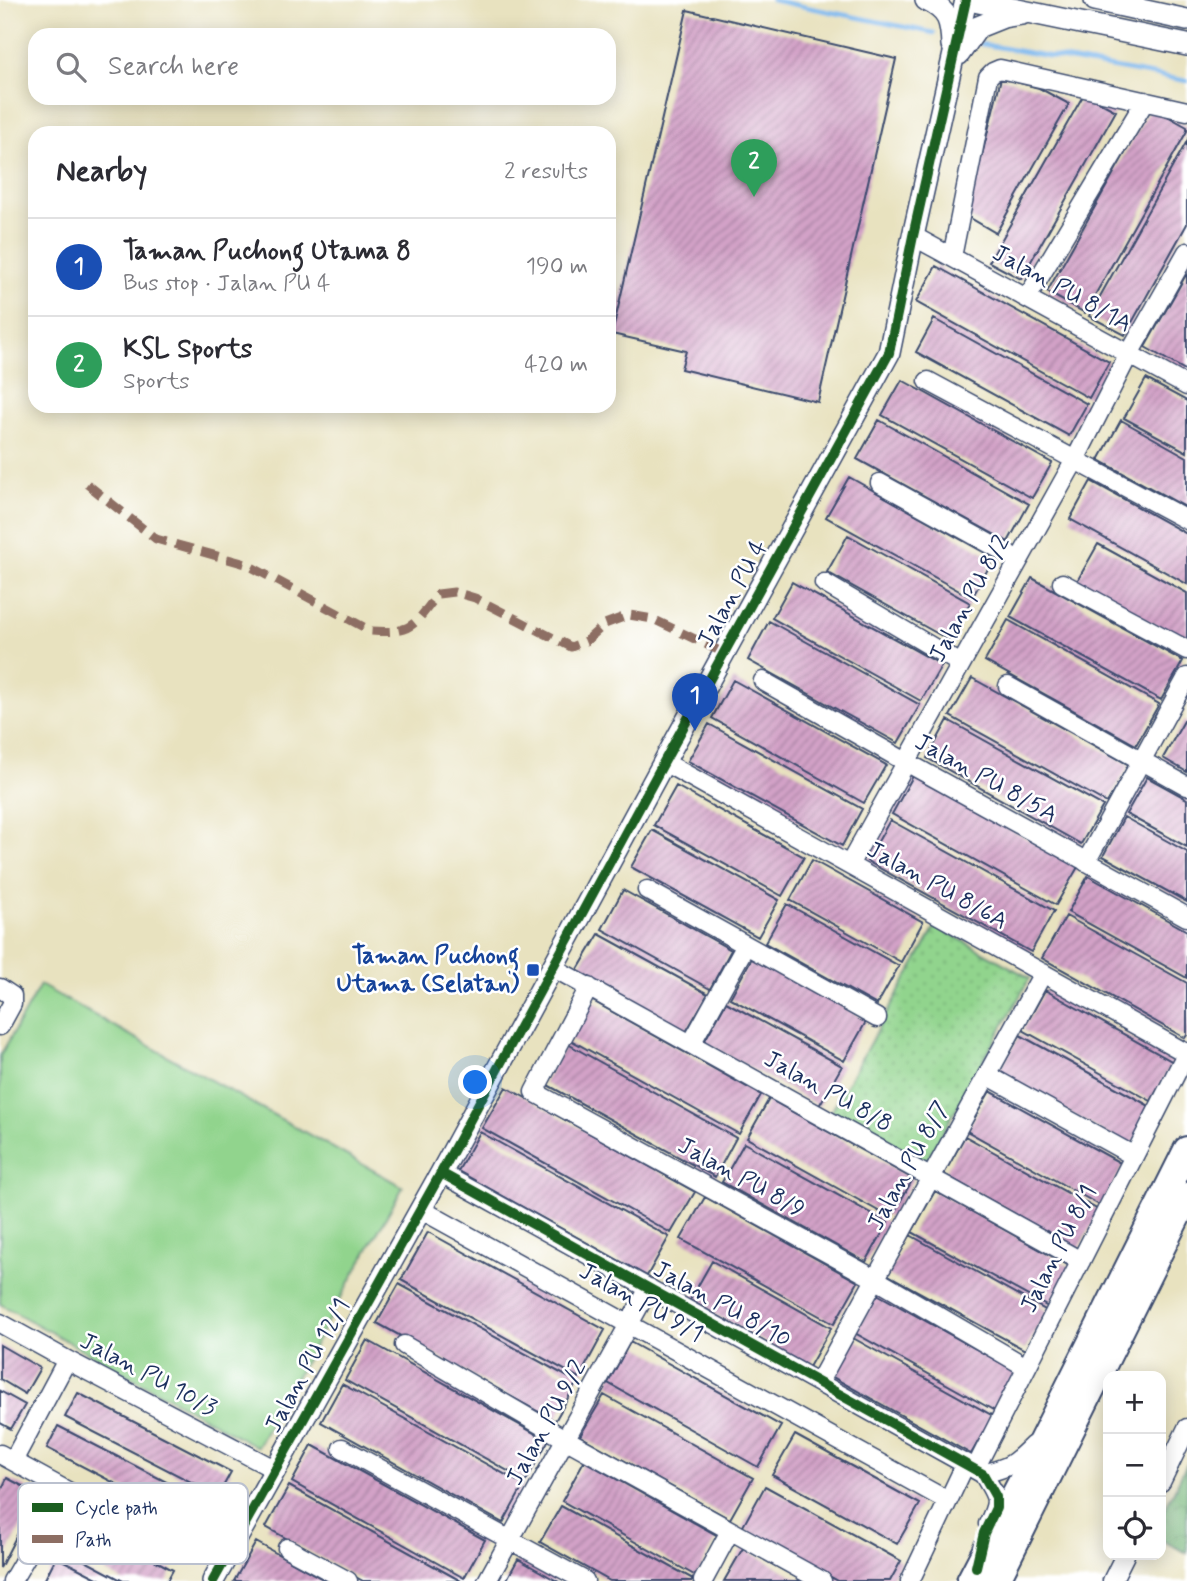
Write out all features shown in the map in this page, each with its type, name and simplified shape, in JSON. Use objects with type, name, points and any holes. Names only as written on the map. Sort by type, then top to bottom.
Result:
[{"type":"main road","points":[[981,1576],[1043,1437],[1187,1150]]},
{"type":"main road","points":[[981,1576],[1187,1196]]},
{"type":"street","points":[[926,0],[935,4],[946,15],[951,26],[952,65]]},
{"type":"street","points":[[967,0],[1187,46]]},
{"type":"street","name":"Jalan PU 4","points":[[441,1173],[889,353],[967,0]]},
{"type":"street","points":[[1095,0],[1187,20]]},
{"type":"street","points":[[952,65],[978,27],[1003,17],[1029,12]]},
{"type":"street","points":[[952,257],[988,77],[993,72],[1000,69],[1187,111]]},
{"type":"street","points":[[1027,298],[1145,101]]},
{"type":"street","name":"Jalan PU 8/1A","points":[[913,236],[1187,386]]},
{"type":"street","name":"Jalan PU 8/2","points":[[849,865],[1075,460],[1129,354],[1187,252]]},
{"type":"street","points":[[928,381],[1187,520]]},
{"type":"street","points":[[880,483],[1019,560]]},
{"type":"street","points":[[824,583],[961,664]]},
{"type":"street","points":[[1062,583],[1187,650]]},
{"type":"street","points":[[1086,862],[1187,677]]},
{"type":"street","name":"Jalan PU 8/5A","points":[[763,681],[1187,916]]},
{"type":"street","points":[[1007,686],[1187,786]]},
{"type":"street","name":"Jalan PU 8/6A","points":[[664,762],[1187,1053]]},
{"type":"street","points":[[647,890],[877,1018]]},
{"type":"street","points":[[691,1044],[746,945]]},
{"type":"street","name":"Jalan PU 8/8","points":[[552,967],[1081,1261]]},
{"type":"street","name":"Jalan PU 8/7","points":[[819,1382],[1043,973]]},
{"type":"street","name":"Jalan PU 8/9","points":[[589,987],[534,1092],[875,1279],[1026,1367]]},
{"type":"street","points":[[0,988],[12,996],[12,1004],[0,1026]]},
{"type":"street","name":"Jalan PU 8/1","points":[[911,1581],[948,1501],[974,1469],[1187,1053]]},
{"type":"street","points":[[987,1075],[1134,1156]]},
{"type":"street","name":"Jalan PU 12/1","points":[[248,1517],[441,1173]]},
{"type":"street","name":"Jalan PU 8/10","points":[[441,1173],[974,1469]]},
{"type":"street","name":"Jalan PU 9/1","points":[[420,1209],[948,1501]]},
{"type":"street","name":"Jalan PU 9/2","points":[[487,1581],[649,1288]]},
{"type":"street","name":"Jalan PU 10/3","points":[[0,1323],[274,1469]]},
{"type":"street","points":[[404,1345],[565,1439],[822,1581]]},
{"type":"street","points":[[52,1483],[7,1458],[67,1360]]},
{"type":"street","points":[[1166,1472],[1187,1428]]},
{"type":"street","points":[[974,1469],[1005,1468],[1043,1437]]},
{"type":"street","points":[[342,1448],[585,1581]]},
{"type":"street","points":[[974,1469],[996,1497],[996,1508],[984,1533],[981,1576]]},
{"type":"street","points":[[703,1581],[730,1531]]},
{"type":"street","points":[[288,1548],[348,1581]]},
{"type":"street","points":[[1112,1581],[1122,1560]]},
{"type":"street","points":[[12,1581],[22,1564]]},
{"type":"street","name":"Jalan PU 12/1","points":[[213,1581],[222,1564]]},
{"type":"green space","points":[[936,926],[1030,978],[925,1164],[831,1112]]},
{"type":"green space","points":[[40,985],[403,1187],[257,1447],[0,1304],[0,1056]]},
{"type":"green space","points":[[1187,1463],[1187,1553],[1166,1542],[1166,1507]]},
{"type":"building","points":[[687,10],[896,59],[818,402],[681,369],[686,351],[616,335],[616,317]]},
{"type":"building","points":[[1001,78],[1039,88],[1069,104],[996,233],[967,216]]},
{"type":"building","points":[[1084,94],[1116,111],[1021,279],[989,262]]},
{"type":"building","points":[[1151,107],[1187,127],[1187,131],[1085,313],[1047,292]]},
{"type":"building","points":[[1187,141],[1187,224],[1125,335],[1089,316]]},
{"type":"building","points":[[936,266],[1109,362],[1089,398],[916,302]]},
{"type":"building","points":[[1187,273],[1187,371],[1145,347]]},
{"type":"building","points":[[934,319],[1087,404],[1069,436],[916,352]]},
{"type":"building","points":[[1146,379],[1187,401],[1187,452],[1124,418]]},
{"type":"building","points":[[902,380],[1052,463],[1032,498],[882,415]]},
{"type":"building","points":[[879,420],[1029,504],[1008,542],[857,459]]},
{"type":"building","points":[[1121,420],[1187,457],[1187,508],[1099,460]]},
{"type":"building","points":[[849,477],[994,558],[972,598],[826,517]]},
{"type":"building","points":[[1091,481],[1187,534],[1187,584],[1070,519]]},
{"type":"building","points":[[848,535],[970,603],[949,640],[827,572]]},
{"type":"building","points":[[1098,544],[1187,593],[1187,642],[1076,583]]},
{"type":"building","points":[[1032,578],[1183,661],[1161,700],[1010,617]]},
{"type":"building","points":[[792,582],[942,665],[921,701],[772,618]]},
{"type":"building","points":[[1008,620],[1159,704],[1136,745],[985,661]]},
{"type":"building","points":[[769,621],[920,705],[898,743],[748,660]]},
{"type":"building","points":[[972,678],[1129,765],[1107,803],[950,716]]},
{"type":"building","points":[[733,680],[886,765],[864,803],[712,718]]},
{"type":"building","points":[[948,720],[1103,806],[1081,844],[927,758]]},
{"type":"building","points":[[1184,721],[1187,722],[1187,772],[1163,758]]},
{"type":"building","points":[[709,724],[862,809],[842,846],[688,761]]},
{"type":"building","points":[[913,776],[1078,867],[1056,905],[892,814]]},
{"type":"building","points":[[1147,777],[1187,799],[1187,847],[1126,814]]},
{"type":"building","points":[[676,786],[804,857],[782,896],[654,825]]},
{"type":"building","points":[[1124,817],[1187,852],[1187,902],[1103,856]]},
{"type":"building","points":[[890,820],[1054,911],[1031,952],[867,861]]},
{"type":"building","points":[[652,830],[779,900],[758,937],[631,867]]},
{"type":"building","points":[[812,860],[923,922],[901,962],[790,900]]},
{"type":"building","points":[[1088,876],[1187,931],[1187,978],[1068,912]]},
{"type":"building","points":[[623,890],[731,950],[710,989],[602,929]]},
{"type":"building","points":[[787,904],[899,966],[877,1005],[765,943]]},
{"type":"building","points":[[1066,916],[1187,983],[1185,1038],[1042,958]]},
{"type":"building","points":[[599,934],[708,994],[686,1032],[577,971]]},
{"type":"building","points":[[753,956],[867,1020],[844,1061],[730,998]]},
{"type":"building","points":[[1045,990],[1173,1062],[1151,1101],[1023,1030]]},
{"type":"building","points":[[591,1000],[761,1095],[739,1134],[569,1039]]},
{"type":"building","points":[[726,1002],[842,1066],[819,1106],[704,1042]]},
{"type":"building","points":[[1020,1035],[1153,1108],[1131,1147],[998,1073]]},
{"type":"building","points":[[566,1043],[736,1138],[715,1177],[544,1083]]},
{"type":"building","points":[[506,1087],[695,1192],[671,1233],[482,1128]]},
{"type":"building","points":[[990,1091],[1124,1165],[1101,1206],[967,1131]]},
{"type":"building","points":[[769,1099],[913,1179],[891,1218],[747,1138]]},
{"type":"building","points":[[480,1132],[669,1237],[647,1276],[458,1171]]},
{"type":"building","points":[[965,1136],[1100,1211],[1078,1249],[944,1174]]},
{"type":"building","points":[[744,1143],[888,1223],[866,1262],[722,1182]]},
{"type":"building","points":[[935,1191],[1071,1267],[1048,1307],[912,1232]]},
{"type":"building","points":[[705,1197],[858,1282],[834,1324],[681,1239]]},
{"type":"building","points":[[428,1232],[605,1330],[579,1378],[401,1280]]},
{"type":"building","points":[[910,1235],[1047,1311],[1025,1350],[888,1275]]},
{"type":"building","points":[[712,1261],[831,1328],[809,1367],[690,1300]]},
{"type":"building","points":[[399,1284],[577,1382],[555,1421],[377,1323]]},
{"type":"building","points":[[877,1294],[1017,1372],[995,1411],[855,1333]]},
{"type":"building","points":[[853,1338],[993,1416],[971,1454],[831,1376]]},
{"type":"building","points":[[367,1340],[548,1441],[526,1481],[345,1380]]},
{"type":"building","points":[[630,1342],[781,1426],[758,1467],[608,1383]]},
{"type":"building","points":[[0,1345],[40,1368],[25,1394],[0,1379]]},
{"type":"building","points":[[342,1384],[524,1485],[503,1523],[321,1422]]},
{"type":"building","points":[[0,1391],[25,1405],[11,1429],[0,1423]]},
{"type":"building","points":[[78,1393],[231,1472],[225,1483],[193,1483],[65,1417]]},
{"type":"building","points":[[604,1395],[753,1478],[730,1519],[580,1436]]},
{"type":"building","points":[[58,1426],[168,1483],[114,1483],[47,1448]]},
{"type":"building","points":[[795,1435],[920,1504],[897,1544],[772,1475]]},
{"type":"building","points":[[312,1445],[485,1540],[464,1578],[292,1482]]},
{"type":"building","points":[[584,1461],[718,1536],[696,1576],[562,1501]]},
{"type":"building","points":[[7,1478],[18,1484],[18,1533],[0,1568],[0,1493]]},
{"type":"building","points":[[289,1486],[461,1581],[363,1581],[266,1527]]},
{"type":"building","points":[[765,1486],[901,1561],[890,1581],[838,1581],[742,1528]]},
{"type":"building","points":[[561,1506],[693,1579],[692,1581],[610,1581],[540,1542]]},
{"type":"building","points":[[256,1542],[326,1581],[234,1581],[244,1564],[248,1564],[248,1556]]},
{"type":"building","points":[[743,1548],[803,1581],[724,1581]]},
{"type":"building","points":[[518,1559],[557,1581],[506,1581]]},
{"type":"building","points":[[52,1564],[70,1564],[103,1581],[44,1581]]},
{"type":"building","points":[[91,1564],[162,1564],[173,1570],[167,1581],[123,1581]]},
{"type":"waterway","points":[[772,0],[934,33]]},
{"type":"waterway","points":[[981,44],[1187,81]]},
{"type":"marked path","points":[[87,484],[156,539],[246,564],[371,631],[404,629],[417,620],[438,594],[454,592],[475,598],[571,647],[586,641],[605,624],[629,615],[653,619],[724,653]]},
{"type":"cycle path","points":[[248,1518],[441,1173],[889,353],[966,0]]},
{"type":"cycle path","points":[[441,1173],[983,1474],[996,1497],[996,1508],[984,1533],[976,1567]]},
{"type":"cycle path","points":[[213,1581],[222,1564]]},
{"type":"place","name":"KSL Sports","points":[[754,197]]},
{"type":"place","name":"Taman Puchong Utama 8","points":[[695,731]]},
{"type":"place","name":"Taman Puchong Utama (Selatan)","points":[[533,970]]}]
